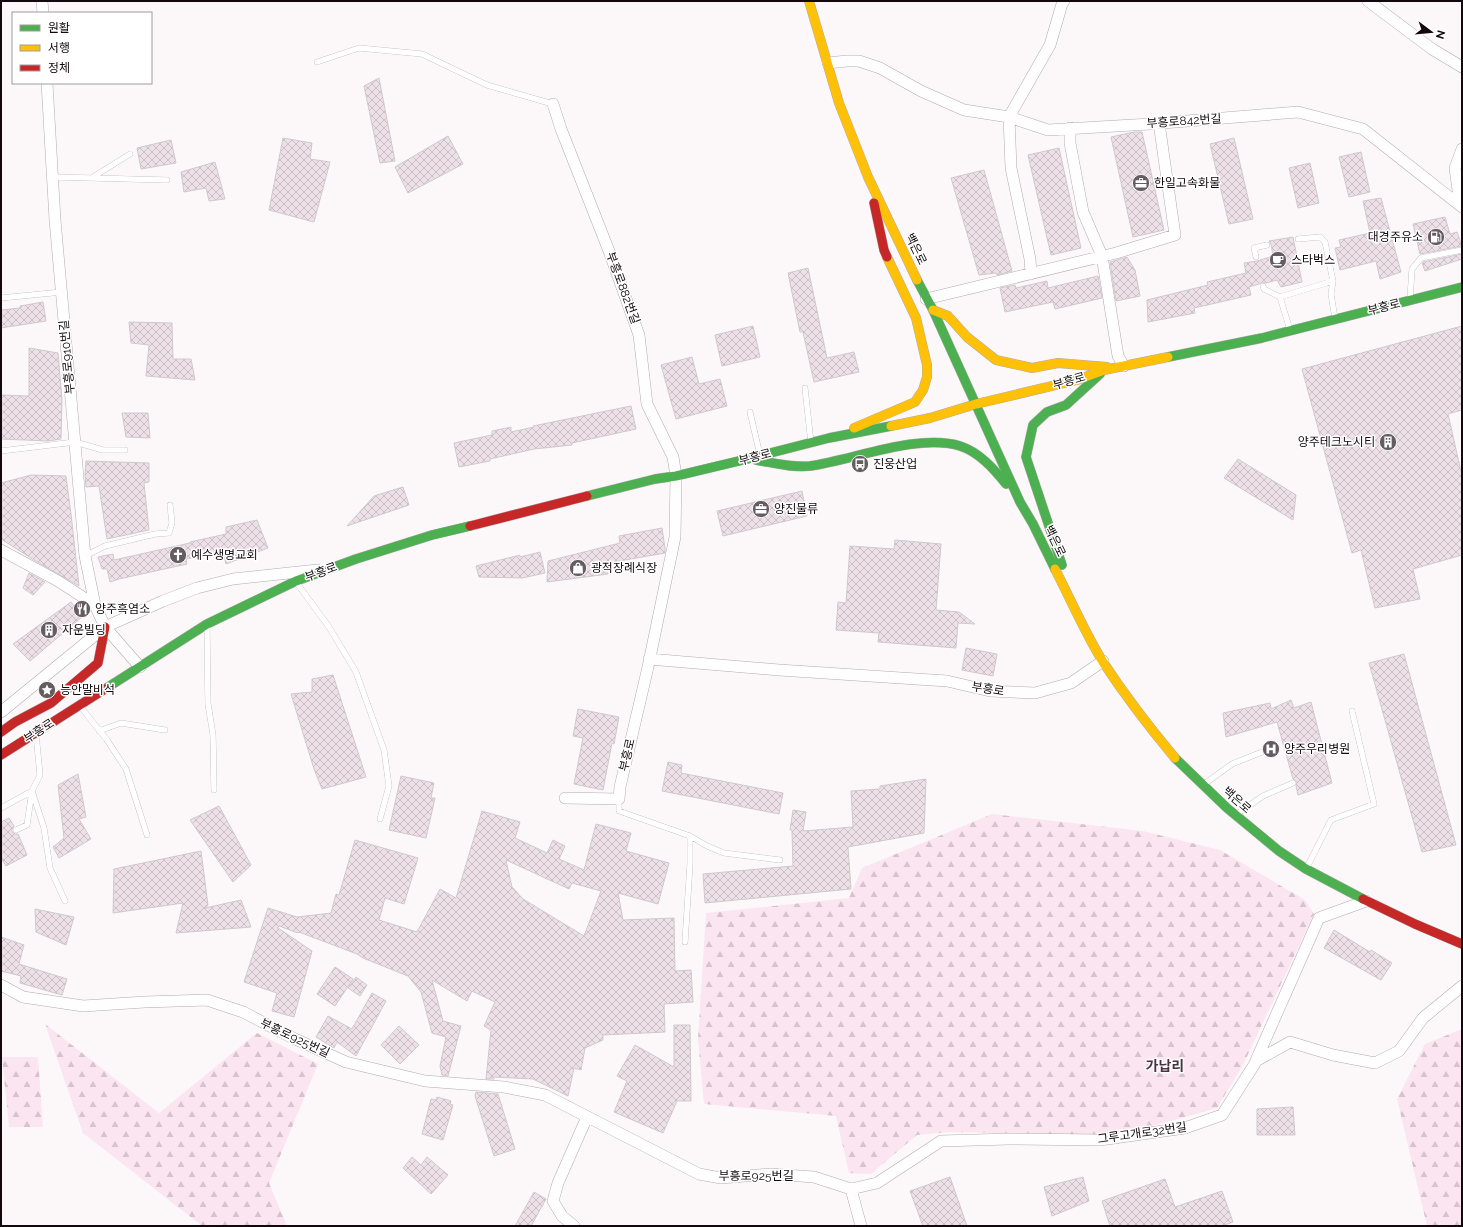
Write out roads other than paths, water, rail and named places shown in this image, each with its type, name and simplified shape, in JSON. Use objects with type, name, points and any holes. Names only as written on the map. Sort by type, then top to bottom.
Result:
[{"type":"main road","name":"백은로","points":[[809,1],[840,103],[868,177],[926,299],[934,310],[1020,502],[1033,524],[1079,617],[1103,661],[1160,740],[1181,765],[1235,815],[1279,851],[1306,870],[1366,901],[1462,944]]},
{"type":"main road","points":[[829,438],[915,402],[923,390],[927,377],[927,365],[916,318],[884,250],[868,177]]},
{"type":"main road","name":"부흥로","points":[[1,755],[207,624],[296,581],[432,535],[654,479],[676,476],[829,438],[930,418],[976,404],[1069,382],[1104,370],[1262,338],[1462,287]]},
{"type":"main road","points":[[934,310],[948,316],[967,337],[996,360],[1032,368],[1058,362],[1120,367]]},
{"type":"main road","points":[[1079,617],[1026,457],[1033,425],[1047,412],[1066,405],[1104,370]]},
{"type":"main road","points":[[889,449],[930,418]]},
{"type":"main road","points":[[747,459],[804,466],[889,449],[930,443],[958,445],[972,451],[993,468],[1020,502]]},
{"type":"main road","points":[[1,732],[15,722],[51,703],[98,664],[105,627]]},
{"type":"street","points":[[42,1],[43,12]]},
{"type":"street","points":[[1031,274],[1030,259],[1011,168],[1009,117],[1050,45],[1064,1]]},
{"type":"street","points":[[1368,1],[1432,49],[1462,67]]},
{"type":"street","name":"부흥로842번길","points":[[828,63],[859,61],[880,68],[921,91],[964,110],[1009,117],[1048,130],[1298,112],[1363,129],[1461,206]]},
{"type":"street","name":"부흥로910번길","points":[[47,84],[62,292],[85,556],[95,605],[105,627],[140,667]]},
{"type":"street","name":"부흥로882번길","points":[[553,104],[561,129],[609,251],[639,335],[647,404],[673,457],[676,476]]},
{"type":"street","points":[[926,299],[1102,256],[1175,235],[1159,123]]},
{"type":"street","points":[[1070,128],[1070,143],[1083,212],[1102,256],[1120,367]]},
{"type":"street","points":[[1461,206],[1455,168],[1462,149]]},
{"type":"street","name":"부흥로","points":[[619,799],[620,787],[675,536],[676,476]]},
{"type":"street","points":[[1,550],[46,574],[95,605]]},
{"type":"street","points":[[1,712],[105,627],[163,601],[197,588],[233,579],[332,568]]},
{"type":"street","name":"부흥로","points":[[649,659],[786,670],[947,680],[990,692],[1035,693],[1071,683],[1103,661]]},
{"type":"street","points":[[565,798],[619,799]]},
{"type":"street","name":"그루고개로32번길","points":[[851,1189],[877,1183],[941,1141],[1009,1138],[1100,1140],[1185,1128],[1222,1115],[1256,1061],[1319,918],[1366,901]]},
{"type":"street","name":"부흥로925번길","points":[[1,985],[23,997],[83,1006],[207,1000],[243,1012],[295,1039],[346,1062],[425,1081],[504,1087],[545,1095],[588,1118],[655,1150],[699,1174],[721,1178],[771,1174],[814,1177],[851,1189]]},
{"type":"street","points":[[1256,1061],[1290,1042],[1333,1055],[1374,1063],[1399,1050],[1423,1018],[1462,986]]},
{"type":"street","points":[[574,1226],[562,1216],[553,1201],[558,1183],[588,1118]]},
{"type":"street","points":[[851,1189],[860,1226]]},
{"type":"lane","points":[[317,62],[359,48],[422,54],[487,85],[553,104]]},
{"type":"lane","points":[[92,177],[130,154]]},
{"type":"lane","points":[[53,177],[167,180]]},
{"type":"lane","points":[[1298,239],[1320,237],[1325,242],[1333,281],[1331,294],[1336,320]]},
{"type":"lane","points":[[1256,257],[1254,248],[1267,245]]},
{"type":"lane","points":[[1410,300],[1412,269],[1421,258],[1462,250]]},
{"type":"lane","points":[[1280,298],[1333,281]]},
{"type":"lane","points":[[1263,286],[1264,289],[1280,298],[1290,331]]},
{"type":"lane","points":[[1,298],[62,292]]},
{"type":"lane","points":[[805,388],[811,443]]},
{"type":"lane","points":[[750,412],[760,456]]},
{"type":"lane","points":[[1,452],[75,442],[102,450],[125,450]]},
{"type":"lane","points":[[85,556],[105,546],[155,534],[169,533],[172,523],[170,505]]},
{"type":"lane","points":[[296,581],[329,627],[356,672],[384,750],[389,786],[380,819]]},
{"type":"lane","points":[[207,624],[208,704],[214,735],[214,790]]},
{"type":"lane","points":[[79,704],[126,769],[147,835]]},
{"type":"lane","points":[[1306,870],[1331,820],[1374,804],[1352,712]]},
{"type":"lane","points":[[99,731],[122,723],[165,730]]},
{"type":"lane","points":[[16,830],[27,825],[32,791],[40,775],[36,733]]},
{"type":"lane","points":[[1202,785],[1232,764],[1262,752]]},
{"type":"lane","points":[[1235,815],[1263,796],[1293,783]]},
{"type":"lane","points":[[1,808],[32,791]]},
{"type":"lane","points":[[32,791],[44,828],[50,868],[65,901]]},
{"type":"lane","points":[[619,799],[619,812],[690,836],[707,846],[724,853],[780,860]]},
{"type":"lane","points":[[686,942],[690,836]]},
{"type":"place","name":"한일고속화물","points":[[1141,183]]},
{"type":"place","name":"대경주유소","points":[[1436,237]]},
{"type":"place","name":"스타벅스","points":[[1278,260]]},
{"type":"place","name":"양주테크노시티","points":[[1388,442]]},
{"type":"place","name":"진웅산업","points":[[860,464]]},
{"type":"place","name":"양진물류","points":[[761,509]]},
{"type":"place","name":"예수생명교회","points":[[178,555]]},
{"type":"place","name":"광적장례식장","points":[[578,568]]},
{"type":"place","name":"양주흑염소","points":[[82,609]]},
{"type":"place","name":"자운빌딩","points":[[49,630]]},
{"type":"place","name":"능안말비석","points":[[47,690]]},
{"type":"place","name":"양주우리병원","points":[[1271,749]]},
{"type":"district","name":"가납리","points":[[1165,1066]]}]
